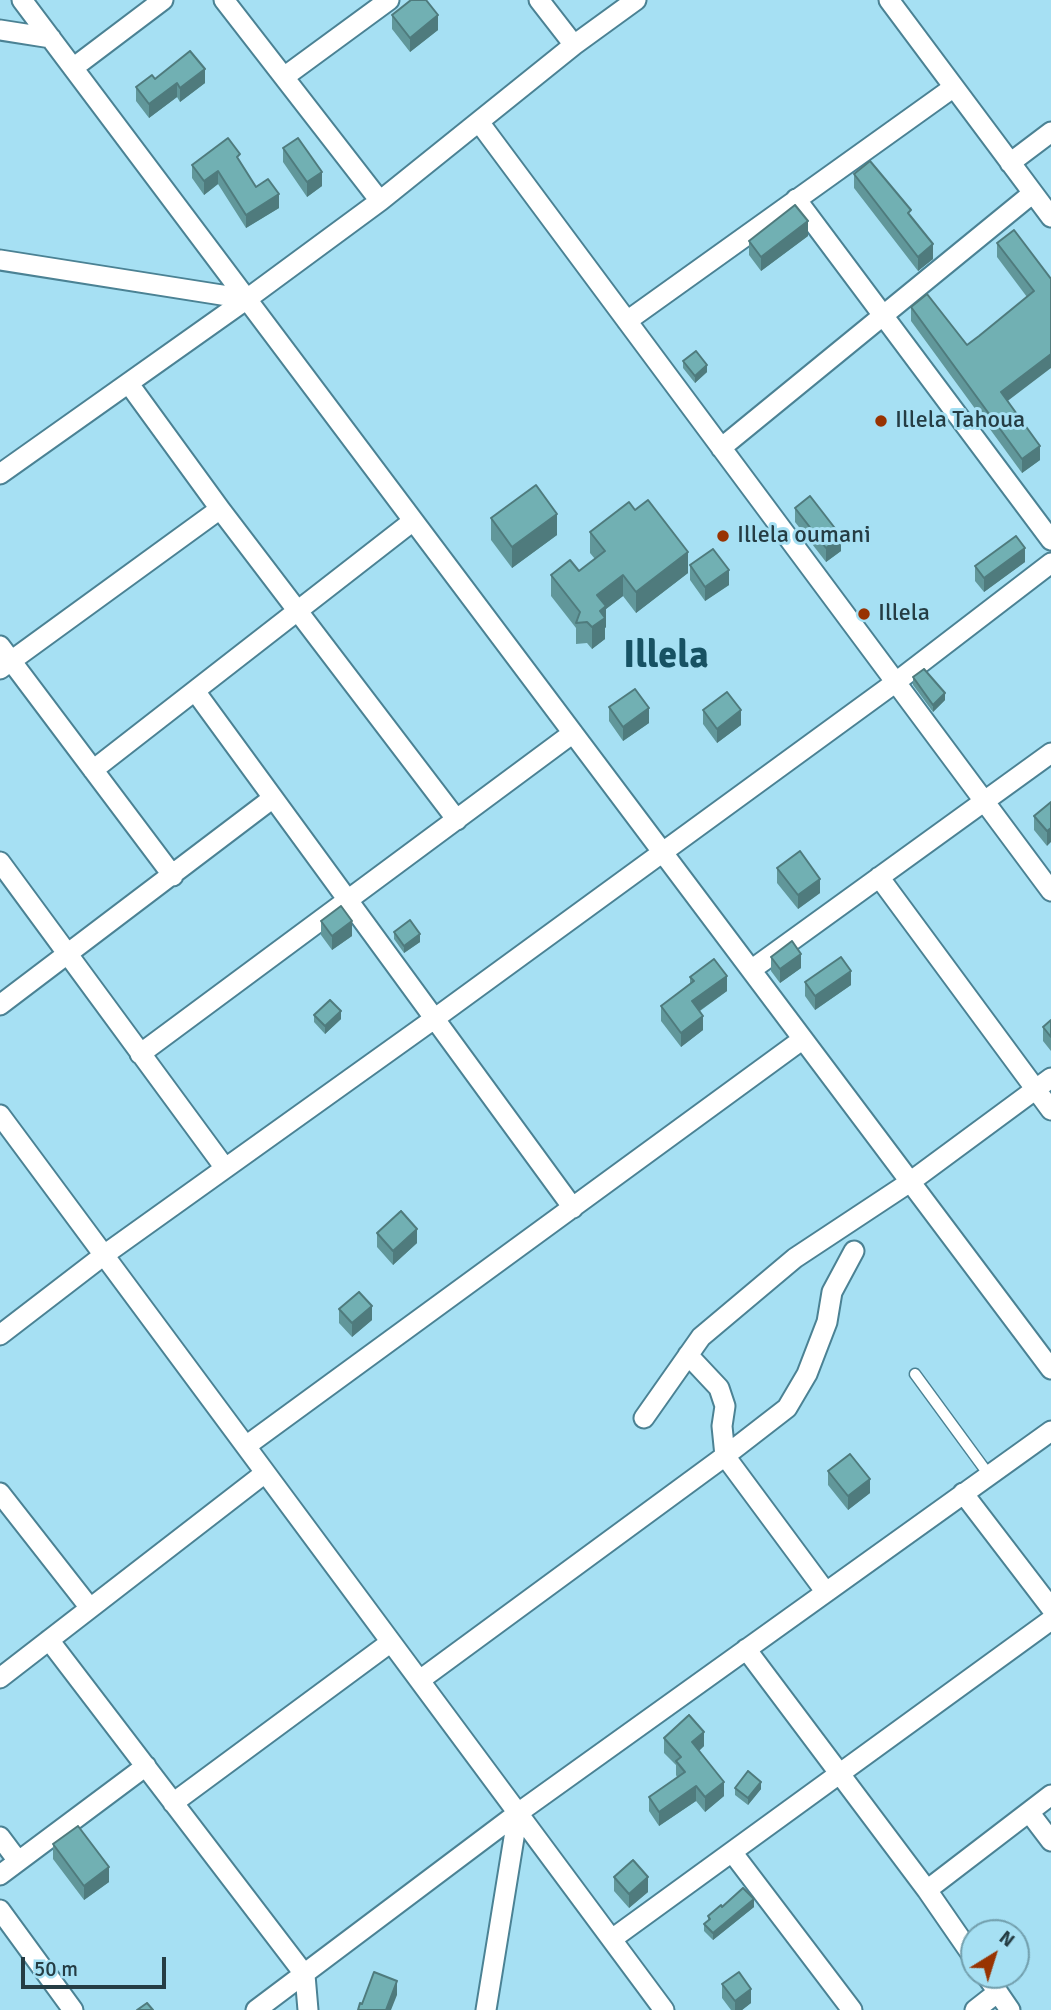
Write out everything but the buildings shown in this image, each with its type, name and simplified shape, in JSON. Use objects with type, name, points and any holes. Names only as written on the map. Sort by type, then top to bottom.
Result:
[{"type":"street","points":[[22,0],[1051,1369]]},
{"type":"street","points":[[73,68],[163,0]]},
{"type":"street","points":[[224,0],[380,201]]},
{"type":"street","points":[[284,77],[389,0]]},
{"type":"street","points":[[539,0],[574,45]]},
{"type":"street","points":[[0,474],[129,384],[380,201],[574,45],[636,0]]},
{"type":"street","points":[[889,0],[1051,217]]},
{"type":"street","points":[[0,30],[51,38]]},
{"type":"street","points":[[627,321],[954,87]]},
{"type":"street","points":[[479,122],[1051,891]]},
{"type":"street","points":[[1010,163],[1051,132]]},
{"type":"street","points":[[721,447],[1033,193]]},
{"type":"street","points":[[796,200],[1051,540]]},
{"type":"street","points":[[0,260],[247,299]]},
{"type":"street","points":[[129,384],[220,509],[457,820]]},
{"type":"street","points":[[173,876],[4,659],[220,509]]},
{"type":"street","points":[[93,770],[413,521]]},
{"type":"street","points":[[0,1335],[104,1255],[434,1019],[896,682],[1051,563]]},
{"type":"street","points":[[195,691],[573,1208]]},
{"type":"street","points":[[140,1054],[573,733]]},
{"type":"street","points":[[751,970],[1051,753]]},
{"type":"street","points":[[0,1005],[273,798]]},
{"type":"street","points":[[0,862],[225,1168]]},
{"type":"street","points":[[880,877],[1043,1083],[1051,1110]]},
{"type":"street","points":[[246,1446],[803,1040]]},
{"type":"street","points":[[644,1418],[701,1337],[795,1258],[910,1182],[1043,1083]]},
{"type":"street","points":[[0,1115],[664,2010]]},
{"type":"street","points":[[420,1680],[787,1408],[807,1374],[827,1322],[832,1292],[854,1251]]},
{"type":"street","points":[[688,1355],[719,1388],[725,1406],[722,1426],[725,1456],[825,1591]]},
{"type":"street","points":[[256,2010],[518,1813],[1051,1431]]},
{"type":"street","points":[[0,1678],[265,1473]]},
{"type":"street","points":[[0,1493],[90,1608]]},
{"type":"street","points":[[963,1493],[1051,1608]]},
{"type":"street","points":[[612,1939],[1051,1620]]},
{"type":"street","points":[[49,1640],[305,1975],[308,2010]]},
{"type":"street","points":[[173,1802],[391,1642]]},
{"type":"street","points":[[746,1649],[960,1938]]},
{"type":"street","points":[[0,1875],[146,1766]]},
{"type":"street","points":[[926,1890],[1051,1795]]},
{"type":"street","points":[[1029,1812],[1051,1841]]},
{"type":"street","points":[[486,2010],[518,1813]]},
{"type":"street","points":[[0,1838],[18,1861]]},
{"type":"street","points":[[732,1852],[852,2010]]},
{"type":"street","points":[[0,1910],[73,2010]]},
{"type":"street","points":[[995,1989],[1010,2010]]},
{"type":"street","points":[[975,2010],[998,1993]]},
{"type":"lane","points":[[915,1374],[989,1475]]},
{"type":"place","name":"Illela Tahoua","points":[[881,421]]},
{"type":"place","name":"Illela oumani","points":[[723,536]]},
{"type":"place","name":"Illela","points":[[864,614]]},
{"type":"district","name":"Illela","points":[[666,657]]}]
